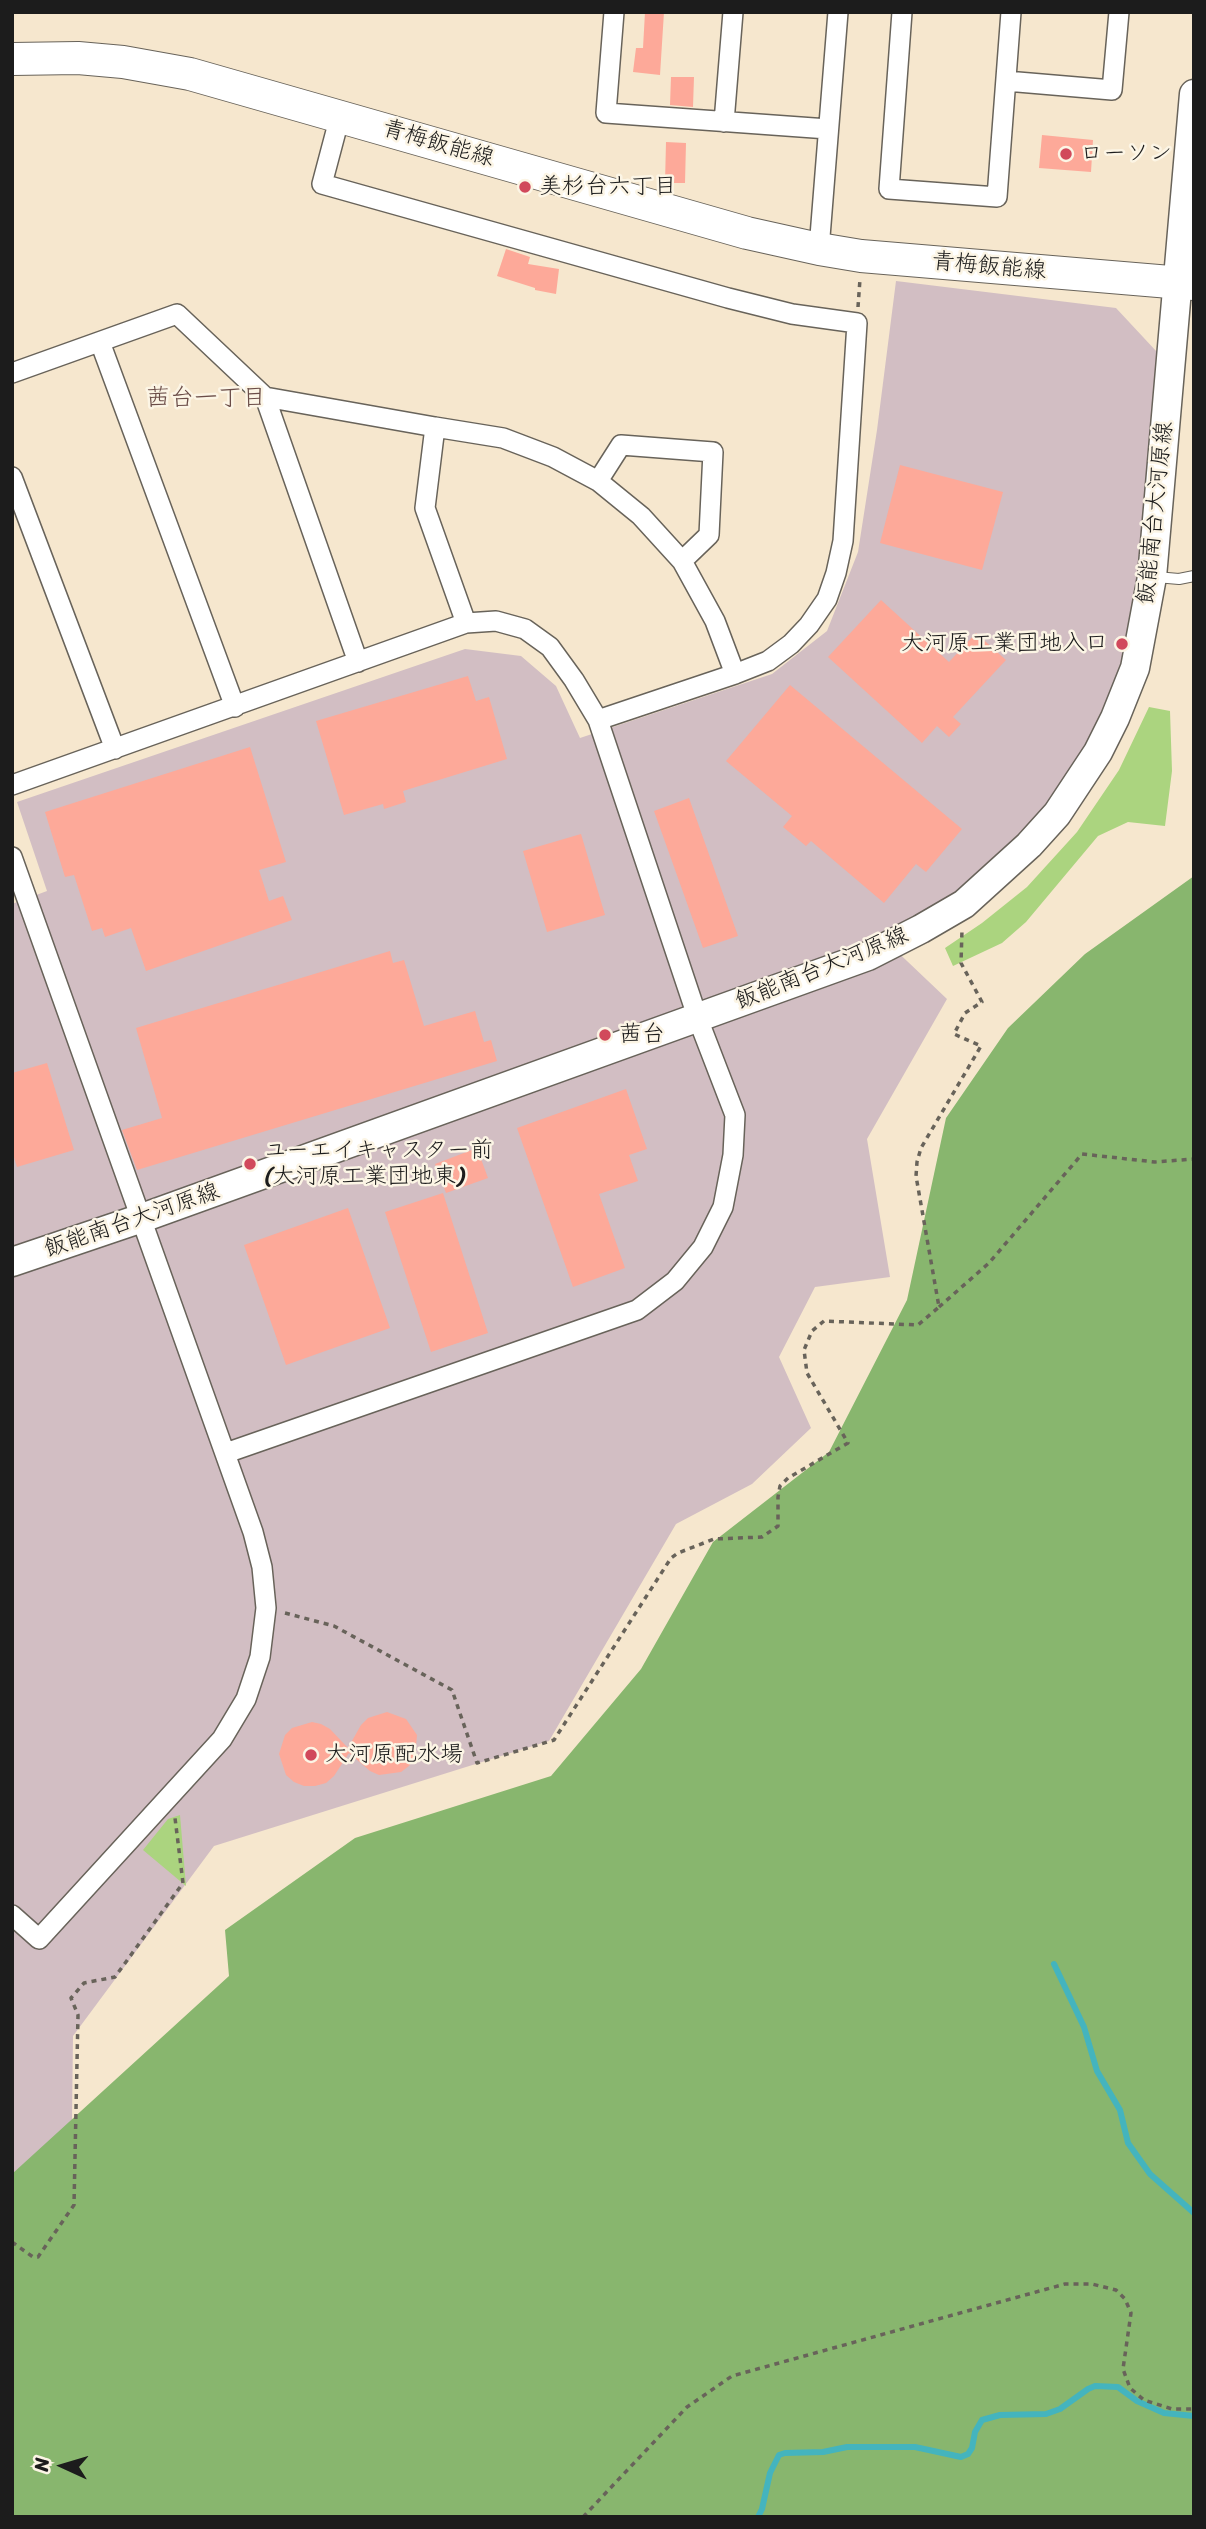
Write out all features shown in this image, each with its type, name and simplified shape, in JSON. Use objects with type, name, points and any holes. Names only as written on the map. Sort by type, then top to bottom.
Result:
[{"type":"main road","name":"青梅飯能線","points":[[12,59],[78,58],[123,62],[190,74],[747,233],[819,249],[861,256],[1186,284]]},
{"type":"street","points":[[614,12],[606,113],[828,129]]},
{"type":"street","points":[[724,122],[733,12]]},
{"type":"street","points":[[819,249],[838,12]]},
{"type":"street","points":[[902,12],[889,189],[997,197],[1011,12]]},
{"type":"street","points":[[1006,81],[1112,90],[1119,12]]},
{"type":"street","name":"飯能南台大河原線","points":[[12,1262],[142,1218],[868,956],[964,904],[1029,845],[1057,814],[1079,782],[1115,718],[1135,668],[1152,576],[1186,284],[1194,94]]},
{"type":"street","points":[[340,116],[322,184],[728,298],[792,314],[857,323],[843,541],[827,598],[809,625],[791,644],[768,661],[598,720]]},
{"type":"street","points":[[12,373],[177,314],[265,397],[358,662]]},
{"type":"street","points":[[100,342],[235,707]]},
{"type":"street","points":[[265,397],[503,438],[553,457],[598,481],[642,516],[682,561],[715,621],[735,674]]},
{"type":"street","points":[[435,427],[425,508],[466,623]]},
{"type":"street","points":[[598,481],[621,445],[713,452],[709,535],[682,561]]},
{"type":"street","points":[[12,477],[115,750]]},
{"type":"street","points":[[12,785],[466,623],[496,621],[525,629],[550,647],[598,720],[698,1019],[735,1115],[733,1155],[723,1208],[703,1247],[675,1280],[637,1310],[226,1453]]},
{"type":"street","points":[[12,857],[17,884],[142,1218],[253,1532],[262,1567],[266,1608],[260,1657],[246,1699],[222,1739],[39,1939],[12,1915]]},
{"type":"lane","points":[[1152,576],[1193,580]]},
{"type":"path","points":[[857,323],[861,256]]},
{"type":"path","points":[[939,1307],[916,1177],[917,1161],[921,1148],[981,1046],[954,1034],[965,1013],[982,1002],[961,963]]},
{"type":"path","points":[[266,1608],[334,1626],[452,1690],[477,1763],[554,1740],[671,1558],[714,1539],[762,1537],[778,1526],[780,1486],[788,1478],[848,1443],[807,1373],[804,1350],[812,1331],[824,1321],[918,1325],[989,1263],[1082,1154],[1155,1162],[1194,1159]]},
{"type":"path","points":[[12,2242],[38,2257],[74,2205],[78,2015],[71,1998],[85,1983],[116,1977],[183,1883],[172,1796]]},
{"type":"path","points":[[583,2517],[687,2407],[732,2376],[1065,2284],[1093,2284],[1116,2290],[1125,2299],[1131,2313],[1123,2369],[1130,2388],[1144,2400],[1171,2409],[1194,2409]]},
{"type":"shaded area","points":[[896,281],[1116,308],[1157,352],[1144,565],[1121,671],[1072,778],[978,884],[887,942],[947,999],[867,1139],[890,1277],[815,1287],[779,1357],[811,1428],[752,1484],[676,1524],[549,1741],[214,1846],[73,2036],[71,2203],[12,2234],[12,904],[47,891],[17,802],[465,649],[521,656],[556,686],[580,738],[772,674],[827,631],[858,552]]},
{"type":"green space","points":[[1149,707],[1170,711],[1172,771],[1165,826],[1128,822],[1098,836],[1026,922],[1002,943],[953,966],[945,948],[1027,887],[1077,832],[1119,770]]},
{"type":"green space","points":[[1194,876],[1194,2517],[12,2517],[12,2174],[229,1976],[225,1930],[355,1838],[551,1776],[641,1669],[713,1542],[829,1452],[907,1300],[946,1118],[1008,1028],[1085,954]]},
{"type":"green space","points":[[180,1815],[186,1886],[143,1850],[168,1819]]},
{"type":"building","points":[[645,12],[664,12],[660,75],[633,72],[636,48],[643,48]]},
{"type":"building","points":[[671,77],[694,77],[693,107],[670,105]]},
{"type":"building","name":"ローソン","points":[[1042,135],[1093,140],[1091,172],[1039,168]]},
{"type":"building","points":[[666,142],[686,143],[685,183],[665,183]]},
{"type":"building","points":[[506,249],[530,257],[528,264],[559,269],[556,294],[535,290],[497,276]]},
{"type":"building","points":[[900,465],[1003,492],[982,570],[880,543]]},
{"type":"building","points":[[881,600],[949,662],[976,633],[1006,660],[953,717],[961,724],[949,737],[937,726],[922,743],[828,657]]},
{"type":"building","points":[[468,676],[476,701],[489,697],[507,759],[403,791],[406,802],[384,809],[383,804],[344,815],[316,721]]},
{"type":"building","points":[[790,685],[962,829],[926,872],[916,864],[884,903],[811,841],[806,846],[783,827],[792,816],[726,761]]},
{"type":"building","points":[[250,747],[286,862],[259,870],[269,901],[283,896],[292,920],[146,971],[131,928],[105,937],[102,928],[92,931],[74,875],[65,877],[45,812]]},
{"type":"building","points":[[689,798],[738,936],[703,948],[654,811]]},
{"type":"building","points":[[581,834],[605,915],[547,932],[523,851]]},
{"type":"building","points":[[390,951],[393,963],[404,960],[424,1026],[475,1011],[484,1042],[491,1040],[497,1061],[137,1170],[122,1130],[162,1118],[136,1028]]},
{"type":"building","points":[[47,1063],[74,1150],[17,1167],[12,1151],[12,1073]]},
{"type":"building","points":[[626,1089],[647,1149],[629,1155],[638,1181],[599,1194],[625,1268],[573,1287],[517,1128]]},
{"type":"building","points":[[477,1148],[488,1178],[446,1193],[435,1164]]},
{"type":"building","points":[[443,1193],[488,1333],[431,1352],[385,1212]]},
{"type":"building","points":[[348,1208],[390,1328],[286,1365],[244,1245]]},
{"type":"building","points":[[387,1712],[406,1719],[417,1735],[415,1757],[401,1772],[379,1775],[349,1753],[326,1783],[304,1786],[286,1775],[279,1754],[285,1735],[292,1728],[312,1722],[321,1724],[330,1729],[348,1748],[368,1718]]},
{"type":"waterway","points":[[1054,1964],[1084,2027],[1097,2071],[1120,2110],[1128,2143],[1150,2174],[1194,2213]]},
{"type":"waterway","points":[[758,2517],[770,2473],[779,2455],[785,2453],[823,2452],[847,2447],[915,2447],[961,2457],[968,2454],[972,2448],[975,2432],[982,2420],[1000,2415],[1046,2414],[1060,2409],[1095,2386],[1118,2387],[1137,2401],[1164,2413],[1194,2416]]},
{"type":"place","name":"ローソン","points":[[1066,154]]},
{"type":"place","name":"美杉台六丁目","points":[[525,187]]},
{"type":"place","name":"大河原工業団地入口","points":[[1122,644]]},
{"type":"place","name":"茜台","points":[[605,1035]]},
{"type":"place","name":"ユーエイキャスター前 (大河原工業団地東)","points":[[250,1164]]},
{"type":"place","name":"大河原配水場","points":[[311,1755]]},
{"type":"district","name":"茜台一丁目","points":[[206,399]]}]
